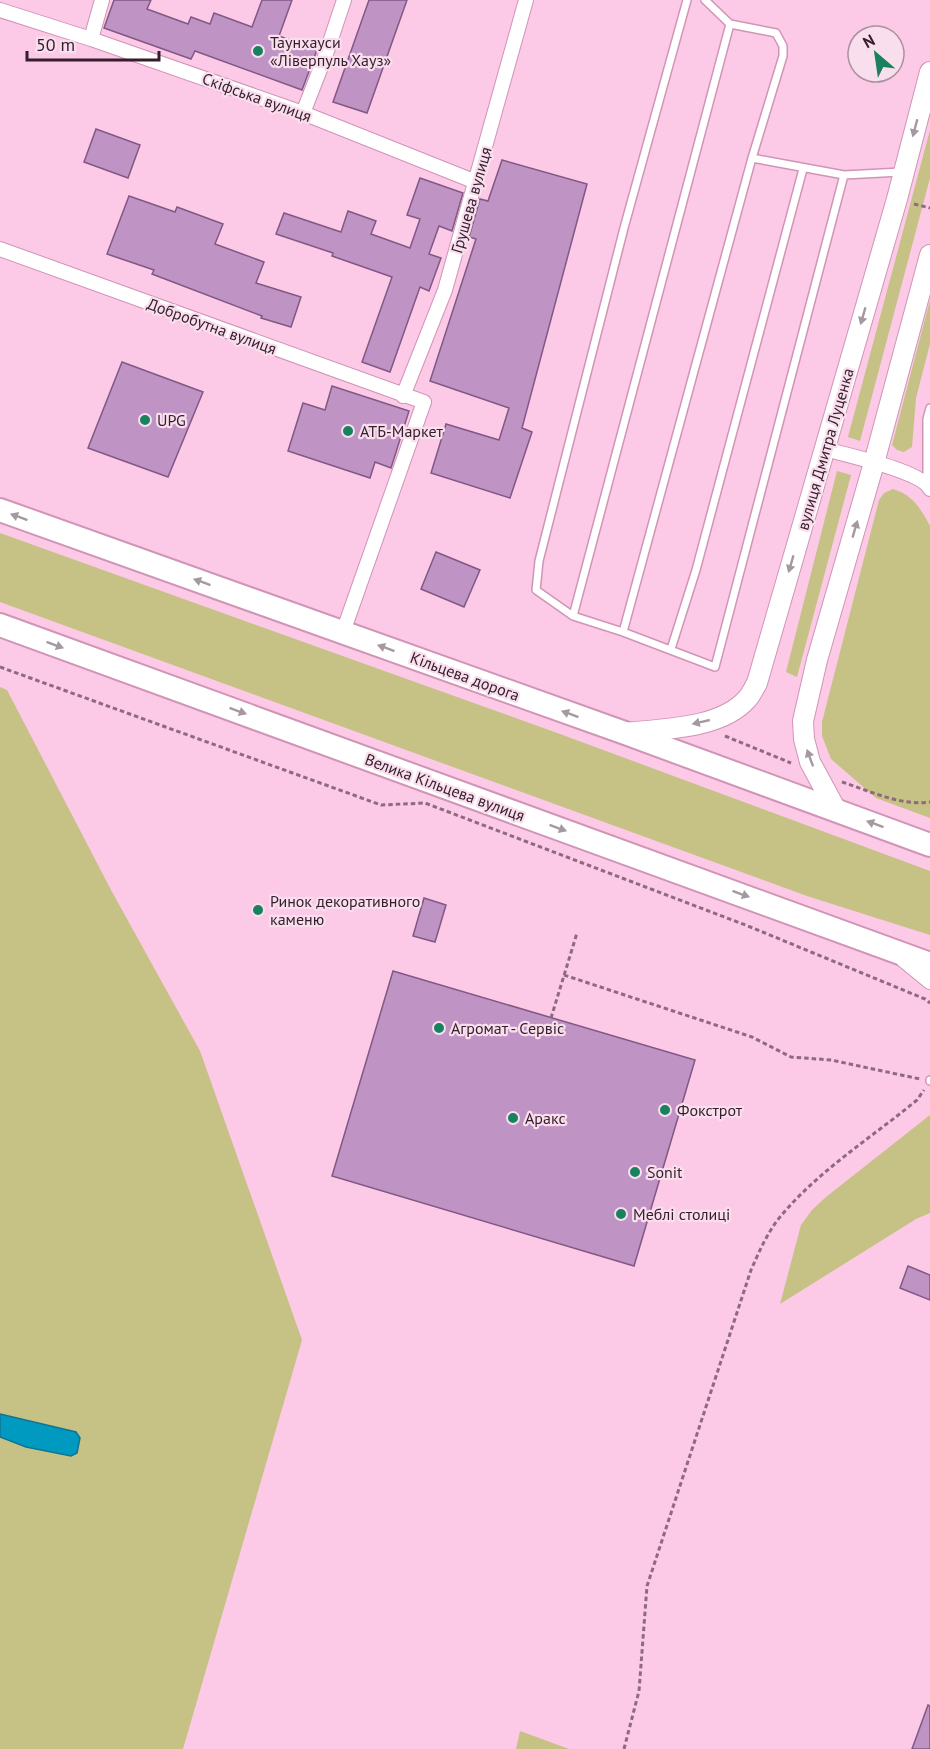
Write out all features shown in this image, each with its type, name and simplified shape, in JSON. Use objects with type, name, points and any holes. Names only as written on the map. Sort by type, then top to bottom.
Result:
[{"type":"highway","name":"Кільцева дорога","points":[[0,510],[625,733],[930,845]]},
{"type":"highway","name":"Велика Кільцева вулиця","points":[[0,625],[890,949]]},
{"type":"highway","points":[[890,949],[930,964]]},
{"type":"main road","name":"вулиця Дмитра Луценка","points":[[625,733],[708,721],[729,714],[747,699],[757,683],[930,72]]},
{"type":"main road","points":[[836,810],[810,762],[804,739],[803,721],[817,660],[874,464],[930,255]]},
{"type":"street","points":[[91,39],[102,0]]},
{"type":"street","points":[[303,113],[344,0]]},
{"type":"street","name":"Грушева вулиця","points":[[403,396],[445,290],[526,0]]},
{"type":"street","name":"Скіфська вулиця","points":[[0,10],[91,39],[303,113],[476,182]]},
{"type":"street","name":"Добробутна вулиця","points":[[0,249],[424,402],[343,632]]},
{"type":"street","points":[[825,449],[906,472],[929,485]]},
{"type":"street","points":[[890,949],[930,982]]},
{"type":"lane","points":[[687,0],[624,228],[538,561],[536,590],[573,616],[671,649],[715,667],[844,175]]},
{"type":"lane","points":[[623,632],[752,158],[783,56],[783,46],[776,33],[730,24],[705,0]]},
{"type":"lane","points":[[573,616],[730,24]]},
{"type":"lane","points":[[752,158],[844,175],[903,172]]},
{"type":"lane","points":[[671,649],[696,570],[803,169]]},
{"type":"lane","points":[[929,485],[927,419],[930,408]]},
{"type":"path","points":[[0,667],[381,805],[424,803],[748,926],[930,1003]]},
{"type":"path","points":[[551,1018],[577,933]]},
{"type":"path","points":[[564,975],[752,1037],[791,1057],[831,1060],[930,1081],[917,1100],[822,1174],[780,1218],[764,1242],[751,1270],[647,1586],[639,1691],[624,1749]]},
{"type":"shaded area","points":[[930,130],[930,178],[860,441],[848,437]]},
{"type":"shaded area","points":[[930,300],[930,344],[916,398],[912,447],[904,452],[892,445]]},
{"type":"shaded area","points":[[837,471],[851,475],[797,677],[786,672]]},
{"type":"shaded area","points":[[893,489],[906,495],[920,508],[930,526],[930,818],[876,798],[831,759],[822,736],[822,722],[879,500],[884,493]]},
{"type":"shaded area","points":[[0,533],[560,734],[930,871],[930,935],[807,896],[0,602]]},
{"type":"shaded area","points":[[0,687],[7,690],[111,890],[200,1051],[302,1340],[183,1749],[0,1749]]},
{"type":"shaded area","points":[[930,1115],[930,1213],[916,1219],[780,1304],[801,1225],[812,1210]]},
{"type":"shaded area","points":[[520,1731],[569,1749],[516,1749]]},
{"type":"water","points":[[0,1414],[76,1432],[80,1438],[77,1453],[71,1456],[26,1447],[0,1437]]},
{"type":"building","points":[[114,0],[151,0],[147,9],[188,24],[191,17],[210,24],[214,13],[252,27],[262,0],[292,0],[279,36],[317,50],[302,90],[195,51],[191,59],[104,28]]},
{"type":"building","points":[[369,0],[407,0],[367,113],[333,102]]},
{"type":"building","points":[[96,129],[140,145],[128,178],[84,162]]},
{"type":"building","points":[[502,160],[587,184],[522,428],[532,432],[510,498],[431,473],[446,424],[499,440],[509,408],[430,381],[476,239],[469,237],[480,199],[488,201]]},
{"type":"building","points":[[420,178],[463,193],[452,231],[439,226],[429,254],[441,258],[429,291],[420,287],[390,372],[362,362],[392,277],[332,256],[333,253],[276,234],[284,213],[341,232],[348,211],[376,221],[371,234],[410,248],[420,219],[407,215]]},
{"type":"building","points":[[129,196],[175,212],[177,207],[223,224],[215,244],[264,262],[256,283],[301,297],[291,327],[261,318],[262,316],[152,274],[154,270],[107,254]]},
{"type":"building","name":"UPG","points":[[122,362],[203,392],[168,477],[88,448]]},
{"type":"building","name":"АТБ-Маркет","points":[[332,386],[409,411],[391,468],[375,462],[370,478],[288,451],[303,403],[325,410]]},
{"type":"building","points":[[436,552],[480,570],[464,607],[421,589]]},
{"type":"building","points":[[424,898],[446,905],[435,942],[413,936]]},
{"type":"building","name":"Аракс","points":[[393,971],[695,1060],[634,1266],[332,1176]]},
{"type":"building","points":[[908,1266],[930,1275],[930,1300],[900,1288]]},
{"type":"building","points":[[928,1705],[930,1706],[930,1749],[912,1749]]},
{"type":"place","name":"Таунхауси «Ліверпуль Хауз»","points":[[258,51]]},
{"type":"place","name":"UPG","points":[[145,420]]},
{"type":"place","name":"АТБ-Маркет","points":[[348,431]]},
{"type":"place","name":"Ринок декоративного каменю","points":[[258,910]]},
{"type":"place","name":"Агромат - Сервіс","points":[[439,1028]]},
{"type":"place","name":"Фокстрот","points":[[665,1110]]},
{"type":"place","name":"Аракс","points":[[513,1118]]},
{"type":"place","name":"Sonit","points":[[635,1172]]},
{"type":"place","name":"Меблі столиці","points":[[621,1214]]}]
